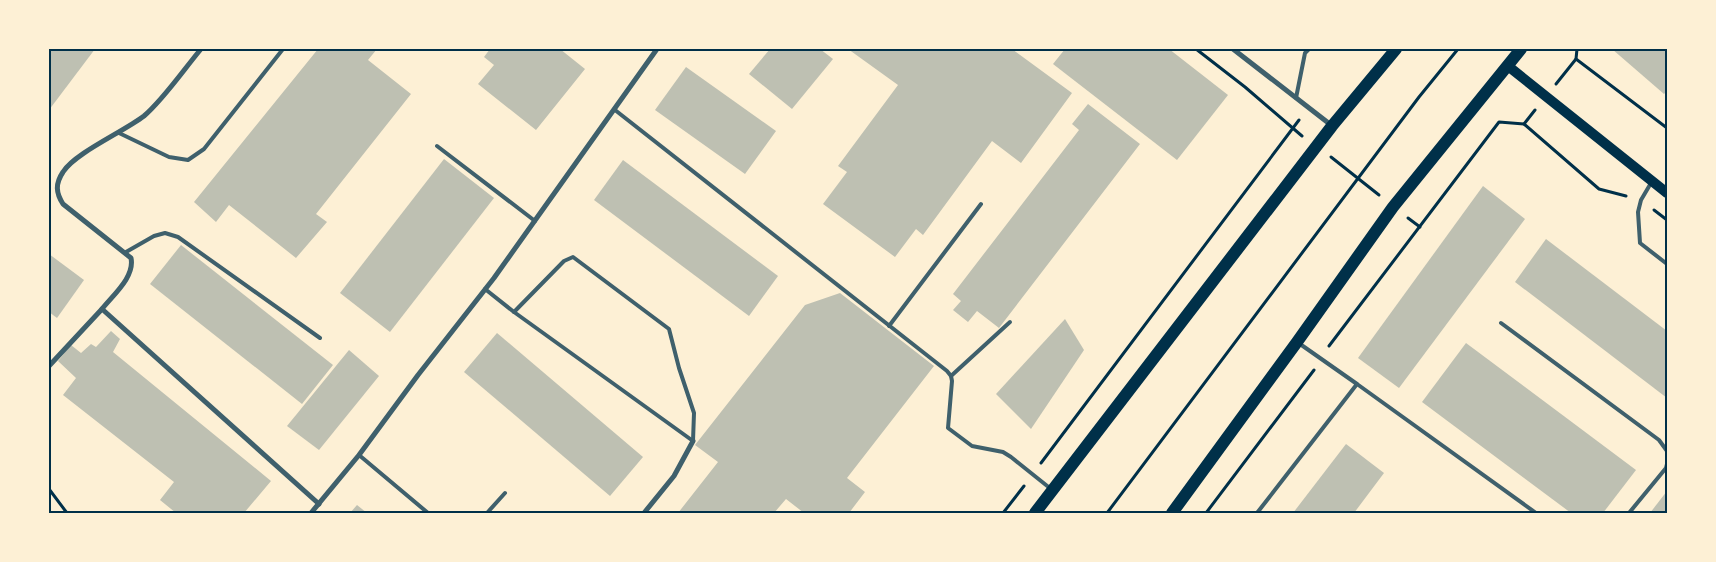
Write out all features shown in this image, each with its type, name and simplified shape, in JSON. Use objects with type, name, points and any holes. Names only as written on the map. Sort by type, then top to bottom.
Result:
[{"type":"main road","points":[[1035,513],[1332,126],[1396,49]]},
{"type":"main road","points":[[1172,513],[1297,342],[1393,206],[1521,49]]},
{"type":"main road","points":[[1508,66],[1667,193]]},
{"type":"street","points":[[49,366],[102,309],[130,273],[132,265],[131,258],[126,252],[63,204],[58,195],[57,183],[64,171],[75,159],[119,133],[146,114],[201,49]]},
{"type":"street","points":[[311,513],[359,455],[485,289],[657,49]]},
{"type":"street","points":[[1233,49],[1332,126]]},
{"type":"street","points":[[102,309],[319,504]]},
{"type":"street","points":[[644,513],[674,476],[692,441]]},
{"type":"lane","points":[[119,133],[169,157],[188,160],[204,149],[283,49]]},
{"type":"lane","points":[[1296,98],[1305,53],[1309,49]]},
{"type":"lane","points":[[615,110],[951,376]]},
{"type":"lane","points":[[437,146],[534,221]]},
{"type":"lane","points":[[1653,181],[1640,200],[1638,212],[1640,243],[1667,264]]},
{"type":"lane","points":[[889,326],[981,204]]},
{"type":"lane","points":[[126,252],[154,236],[164,233],[178,237],[320,338]]},
{"type":"lane","points":[[514,312],[564,261],[573,257],[669,329],[679,368],[694,412],[692,441]]},
{"type":"lane","points":[[485,289],[692,441]]},
{"type":"lane","points":[[1010,322],[951,376],[948,428],[972,446],[1002,452],[1052,490]]},
{"type":"lane","points":[[1501,323],[1659,440],[1667,451]]},
{"type":"lane","points":[[1297,342],[1536,513]]},
{"type":"lane","points":[[1257,513],[1356,384]]},
{"type":"lane","points":[[359,455],[428,513]]},
{"type":"lane","points":[[1630,513],[1666,468],[1667,464]]},
{"type":"lane","points":[[487,513],[505,493]]},
{"type":"path","points":[[1196,49],[1246,87],[1293,129],[1359,178],[1420,227]]},
{"type":"path","points":[[1107,513],[1419,97],[1458,49]]},
{"type":"path","points":[[1577,49],[1576,59],[1667,128]]},
{"type":"path","points":[[1206,513],[1310,376],[1320,358],[1499,122],[1524,124],[1599,190],[1640,200],[1667,220]]},
{"type":"path","points":[[1003,513],[1293,129]]},
{"type":"path","points":[[49,489],[67,513]]},
{"type":"building","points":[[49,49],[95,49],[49,110]]},
{"type":"building","points":[[318,49],[377,49],[368,60],[411,94],[316,214],[327,222],[296,258],[229,205],[216,222],[194,202]]},
{"type":"building","points":[[490,49],[560,49],[585,69],[536,130],[478,84],[494,65],[484,57]]},
{"type":"building","points":[[770,49],[820,49],[833,59],[792,109],[749,74]]},
{"type":"building","points":[[848,49],[1012,49],[1072,93],[1021,163],[992,141],[923,235],[916,229],[895,257],[823,204],[847,172],[838,166],[898,85]]},
{"type":"building","points":[[1065,49],[1169,49],[1228,95],[1177,160],[1053,64]]},
{"type":"building","points":[[1612,49],[1667,49],[1667,91],[1664,94]]},
{"type":"building","points":[[686,67],[776,131],[745,174],[655,110]]},
{"type":"building","points":[[1088,104],[1140,144],[999,328],[977,311],[968,322],[953,310],[961,301],[953,294],[1079,130],[1072,124]]},
{"type":"building","points":[[444,159],[494,198],[390,332],[340,293]]},
{"type":"building","points":[[623,160],[778,276],[749,316],[594,200]]},
{"type":"building","points":[[1483,186],[1525,219],[1399,388],[1358,358]]},
{"type":"building","points":[[1546,239],[1667,331],[1667,398],[1515,282]]},
{"type":"building","points":[[181,245],[333,365],[302,404],[150,284]]},
{"type":"building","points":[[49,254],[84,280],[57,318],[49,312]]},
{"type":"building","points":[[840,293],[934,366],[847,478],[865,492],[849,513],[804,513],[786,499],[774,513],[678,513],[718,462],[695,445],[805,305]]},
{"type":"building","points":[[1065,319],[1084,350],[1031,429],[996,394]]},
{"type":"building","points":[[111,331],[120,339],[113,352],[271,481],[244,513],[176,513],[160,500],[174,482],[63,395],[76,378],[58,361],[71,345],[81,353],[91,344],[96,347]]},
{"type":"building","points":[[497,333],[643,457],[610,496],[464,372]]},
{"type":"building","points":[[1466,343],[1636,470],[1603,513],[1571,513],[1422,402]]},
{"type":"building","points":[[349,350],[379,376],[319,450],[287,426]]},
{"type":"building","points":[[1346,444],[1384,473],[1354,513],[1293,513]]},
{"type":"building","points":[[1667,491],[1667,513],[1650,513]]},
{"type":"building","points":[[357,505],[367,513],[350,513]]}]
